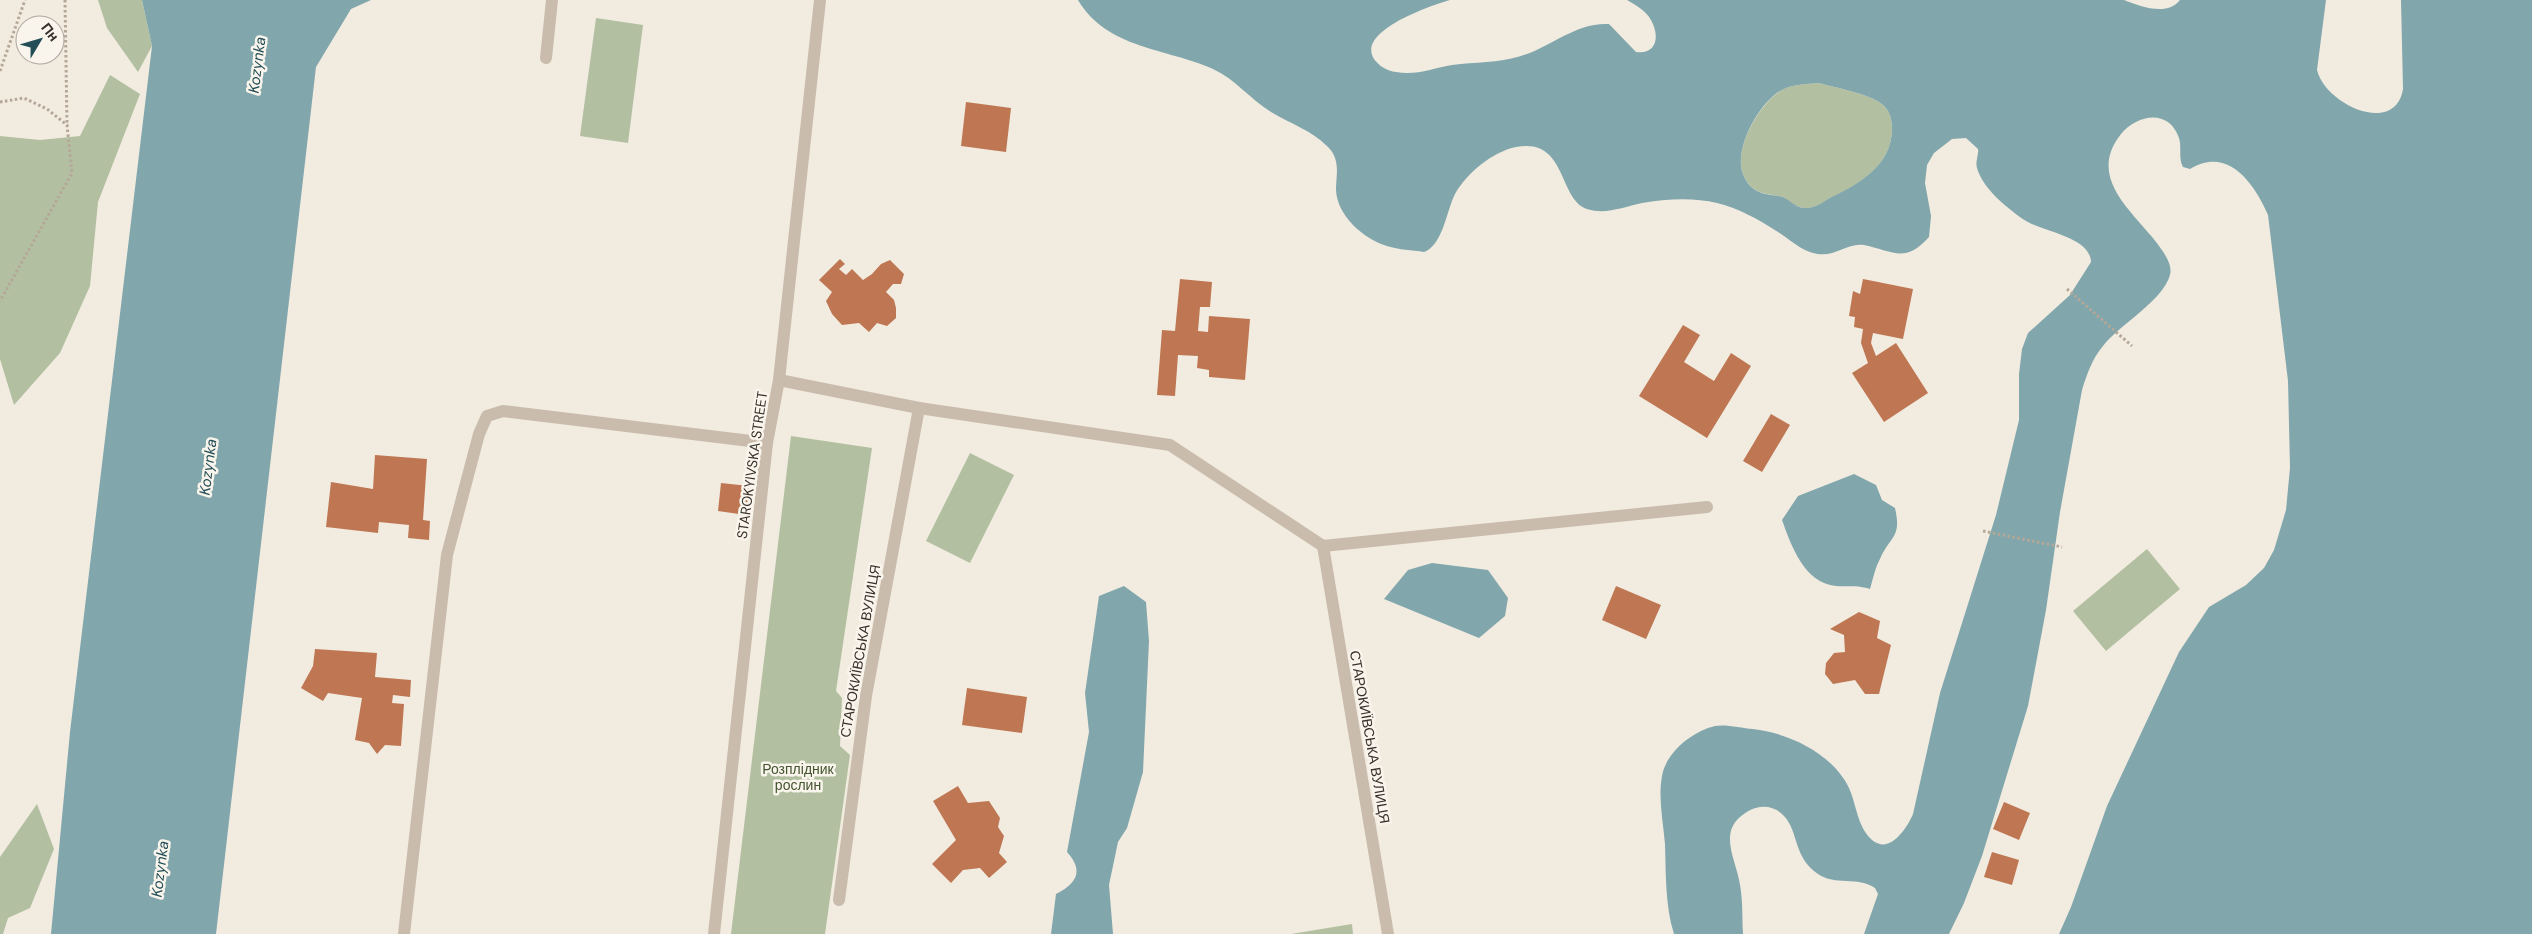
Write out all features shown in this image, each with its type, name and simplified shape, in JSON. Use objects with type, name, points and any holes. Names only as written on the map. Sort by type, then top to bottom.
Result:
[{"type":"street","points":[[546,58],[552,0]]},
{"type":"street","name":"STAROKYIVSKA STREET","points":[[714,934],[767,443],[779,380],[820,0]]},
{"type":"street","points":[[779,380],[919,408],[1170,445],[1323,546],[1707,508]]},
{"type":"street","name":"СТАРОКИЇВСЬКА ВУЛИЦЯ","points":[[839,900],[866,696],[919,408]]},
{"type":"street","points":[[404,934],[447,555],[479,434],[487,416],[503,410],[767,443]]},
{"type":"street","name":"СТАРОКИЇВСЬКА ВУЛИЦЯ","points":[[1323,546],[1388,934]]},
{"type":"path","points":[[0,71],[25,0]]},
{"type":"path","points":[[0,301],[72,173],[68,125],[65,0]]},
{"type":"path","points":[[0,102],[24,98],[47,109],[68,125]]},
{"type":"path","points":[[2067,289],[2132,346]]},
{"type":"path","points":[[1983,531],[2062,547]]},
{"type":"green space","points":[[98,0],[142,0],[152,46],[138,72],[107,28]]},
{"type":"green space","points":[[596,18],[643,25],[628,143],[580,136]]},
{"type":"green space","points":[[110,75],[140,94],[98,202],[90,286],[60,353],[14,405],[0,359],[0,136],[40,140],[80,136]]},
{"type":"green space","points":[[1819,83],[1862,95],[1883,105],[1891,119],[1891,142],[1880,163],[1863,180],[1819,205],[1802,208],[1783,197],[1762,193],[1753,189],[1743,174],[1741,164],[1742,152],[1750,127],[1757,115],[1774,96],[1782,90],[1791,87]]},
{"type":"green space","name":"Розплідник рослин","points":[[791,436],[872,448],[836,691],[842,698],[840,746],[850,755],[825,934],[731,934]]},
{"type":"green space","points":[[970,453],[1014,475],[970,563],[926,541]]},
{"type":"green space","points":[[2147,549],[2180,589],[2106,651],[2073,611]]},
{"type":"green space","points":[[37,804],[54,849],[30,908],[8,918],[3,934],[0,934],[0,857]]},
{"type":"green space","points":[[1352,924],[1353,934],[1291,934]]},
{"type":"water","name":"Kozynka","points":[[142,0],[371,0],[351,9],[316,67],[216,934],[51,934],[70,732],[152,46]]},
{"type":"water","points":[[1078,0],[1450,0],[1413,13],[1385,29],[1376,39],[1371,49],[1374,59],[1378,64],[1389,71],[1410,73],[1452,65],[1495,61],[1521,56],[1575,31],[1597,24],[1609,24],[1636,52],[1648,51],[1655,43],[1654,26],[1646,14],[1627,0],[2124,0],[2153,9],[2161,9],[2175,5],[2180,0],[2326,0],[2317,70],[2323,83],[2346,104],[2374,113],[2387,111],[2397,103],[2403,89],[2401,0],[2532,0],[2532,934],[2059,934],[2071,907],[2107,806],[2179,652],[2209,607],[2246,585],[2264,568],[2274,550],[2286,510],[2290,468],[2288,381],[2268,215],[2247,180],[2228,165],[2216,162],[2204,163],[2190,169],[2183,167],[2179,138],[2168,122],[2153,118],[2136,122],[2121,134],[2111,151],[2109,168],[2112,183],[2120,198],[2164,253],[2170,266],[2170,275],[2166,285],[2159,294],[2103,346],[2093,361],[2086,378],[2082,390],[2060,512],[2046,610],[2028,706],[1982,856],[1964,903],[1949,934],[1864,934],[1878,894],[1875,888],[1861,882],[1832,880],[1818,874],[1804,860],[1789,822],[1784,816],[1775,809],[1760,807],[1752,809],[1740,817],[1734,824],[1731,832],[1731,849],[1741,891],[1743,934],[1674,934],[1667,901],[1661,784],[1669,759],[1682,744],[1698,733],[1715,726],[1729,726],[1767,731],[1795,740],[1821,755],[1842,776],[1852,795],[1863,828],[1872,840],[1879,844],[1891,842],[1907,826],[1913,814],[1940,693],[1996,515],[2019,420],[2019,374],[2022,349],[2028,333],[2070,295],[2091,262],[2089,254],[2075,241],[2026,221],[1997,198],[1980,176],[1976,163],[1978,149],[1966,138],[1952,139],[1934,153],[1927,165],[1925,183],[1931,216],[1929,237],[1921,245],[1906,253],[1891,252],[1864,245],[1852,246],[1827,254],[1809,252],[1749,215],[1725,205],[1708,201],[1670,200],[1642,203],[1608,211],[1587,209],[1578,203],[1571,194],[1560,170],[1553,160],[1545,151],[1533,146],[1516,147],[1507,150],[1489,159],[1473,171],[1455,194],[1440,235],[1436,243],[1430,248],[1424,252],[1392,247],[1369,238],[1353,225],[1341,209],[1336,190],[1337,168],[1335,157],[1321,141],[1271,112],[1221,73],[1195,62],[1121,38],[1090,16]],"holes":[[[1819,83],[1853,92],[1878,101],[1883,105],[1892,122],[1891,142],[1880,163],[1862,180],[1819,205],[1802,208],[1783,197],[1762,193],[1749,185],[1743,174],[1741,164],[1742,152],[1750,127],[1765,104],[1786,88],[1795,85]]]},
{"type":"water","points":[[1854,474],[1876,485],[1882,500],[1895,508],[1897,518],[1896,531],[1878,562],[1870,589],[1836,586],[1815,578],[1800,561],[1782,520],[1798,496]]},
{"type":"water","points":[[1432,563],[1488,570],[1508,598],[1505,616],[1479,638],[1384,599],[1408,570]]},
{"type":"water","points":[[1124,586],[1146,602],[1149,641],[1143,772],[1127,828],[1118,842],[1109,885],[1113,934],[1051,934],[1056,894],[1073,881],[1077,871],[1067,852],[1089,732],[1085,693],[1099,596]]},
{"type":"building","points":[[966,102],[1011,108],[1006,152],[961,146]]},
{"type":"building","points":[[840,259],[845,264],[839,269],[846,275],[852,269],[863,280],[881,264],[890,260],[904,274],[901,284],[893,284],[886,292],[894,300],[896,308],[896,318],[887,326],[877,323],[869,332],[859,323],[842,325],[832,314],[826,301],[832,292],[819,280]]},
{"type":"building","points":[[1180,279],[1212,282],[1210,307],[1200,307],[1198,331],[1208,332],[1209,316],[1250,319],[1245,380],[1209,377],[1209,370],[1197,368],[1198,356],[1178,355],[1175,396],[1157,395],[1162,330],[1175,331]]},
{"type":"building","points":[[1863,279],[1913,289],[1903,339],[1873,333],[1871,343],[1876,356],[1896,343],[1928,393],[1884,422],[1852,373],[1868,363],[1861,343],[1863,329],[1854,327],[1855,317],[1849,316],[1853,291],[1860,294]]},
{"type":"building","points":[[1683,325],[1700,335],[1684,362],[1714,381],[1731,353],[1751,366],[1707,438],[1639,396]]},
{"type":"building","points":[[1771,414],[1790,425],[1762,472],[1743,461]]},
{"type":"building","points":[[375,455],[427,459],[423,520],[430,521],[429,540],[408,538],[409,525],[379,522],[378,533],[326,527],[331,482],[373,489]]},
{"type":"building","points":[[721,483],[749,486],[746,515],[718,511]]},
{"type":"building","points":[[1616,586],[1661,605],[1646,639],[1602,620]]},
{"type":"building","points":[[1859,612],[1880,621],[1877,638],[1891,645],[1879,694],[1865,694],[1855,680],[1833,684],[1825,674],[1826,663],[1834,653],[1845,652],[1844,635],[1830,629]]},
{"type":"building","points":[[315,649],[377,653],[375,677],[411,680],[410,697],[393,695],[392,703],[404,704],[401,746],[385,745],[377,754],[369,743],[355,740],[362,698],[328,693],[323,701],[301,688],[313,666]]},
{"type":"building","points":[[967,688],[1027,697],[1022,733],[962,725]]},
{"type":"building","points":[[958,786],[968,803],[989,801],[1000,818],[998,827],[1004,836],[999,853],[1007,862],[989,878],[980,868],[963,870],[951,883],[932,864],[956,840],[933,801]]},
{"type":"building","points":[[2004,802],[2030,813],[2019,840],[1993,829]]},
{"type":"building","points":[[1992,852],[2019,860],[2012,885],[1984,877]]}]
